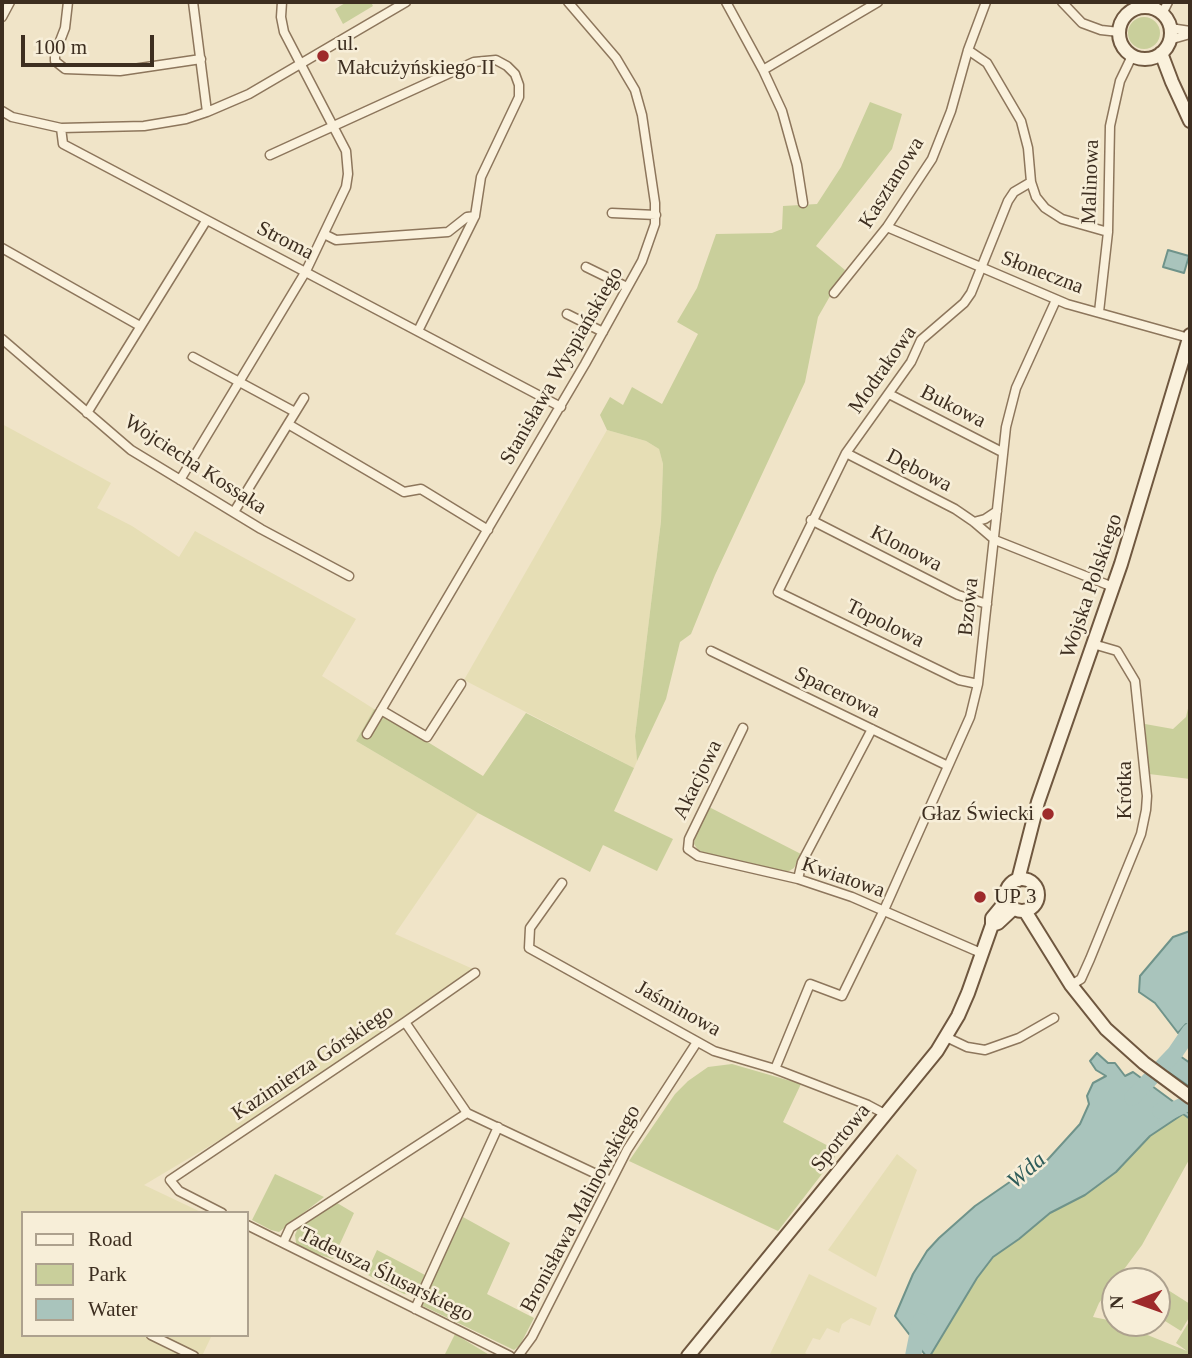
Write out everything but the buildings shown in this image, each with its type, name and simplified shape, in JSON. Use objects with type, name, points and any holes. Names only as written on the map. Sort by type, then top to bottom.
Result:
[{"type":"street","points":[[2,17],[10,2]]},
{"type":"street","points":[[68,2],[65,28],[55,54],[55,61],[65,69],[120,71],[201,59]]},
{"type":"street","points":[[193,2],[207,112]]},
{"type":"street","points":[[180,480],[306,271],[342,199],[348,174],[346,151],[284,32],[282,2]]},
{"type":"street","points":[[2,111],[12,117],[61,128],[144,126],[186,119],[249,94],[406,2]]},
{"type":"street","name":"Stanisława Wyspiańskiego","points":[[367,734],[561,407],[648,247],[656,215],[644,128],[635,90],[616,58],[568,2]]},
{"type":"street","points":[[726,2],[782,111],[790,134],[803,203]]},
{"type":"street","points":[[763,70],[878,2]]},
{"type":"street","name":"Kasztanowa","points":[[834,293],[887,228],[932,159],[951,111],[968,50],[986,2]]},
{"type":"street","points":[[1062,2],[1082,23],[1104,31],[1119,32]]},
{"type":"street","points":[[1119,2],[1124,17]]},
{"type":"street","points":[[1155,56],[1132,56],[1120,41],[1119,32],[1124,17],[1135,5],[1159,6],[1170,34]]},
{"type":"street","points":[[1170,34],[1190,33]]},
{"type":"street","points":[[1155,56],[1170,34]]},
{"type":"street","points":[[968,50],[987,63],[1021,121],[1036,197],[1045,208],[1062,219],[1108,232]]},
{"type":"street","name":"Malinowa","points":[[1099,312],[1108,232],[1110,126],[1120,81],[1132,56]]},
{"type":"street","points":[[1155,56],[1190,121]]},
{"type":"street","points":[[270,155],[474,62],[496,60],[515,74],[519,97],[481,177],[475,216],[418,331]]},
{"type":"street","name":"Stroma","points":[[61,128],[63,144],[561,407]]},
{"type":"street","name":"Modrakowa","points":[[778,592],[846,453],[911,362],[921,340],[964,303],[971,293],[1008,201],[1014,192],[1031,182]]},
{"type":"street","points":[[612,213],[656,215]]},
{"type":"street","points":[[324,234],[336,240],[448,232],[467,218],[475,216]]},
{"type":"street","points":[[88,414],[206,220]]},
{"type":"street","name":"Słoneczna","points":[[887,228],[1056,300],[1190,336]]},
{"type":"street","points":[[2,248],[140,326]]},
{"type":"street","points":[[586,267],[627,287]]},
{"type":"street","name":"Bzowa","points":[[775,1069],[810,984],[842,996],[884,911],[970,717],[978,684],[1006,427],[1016,388],[1056,300]]},
{"type":"street","points":[[567,314],[603,332]]},
{"type":"street","name":"Wojska Polskiego","points":[[1020,907],[1038,892],[1024,881],[1027,849],[1038,802],[1113,587],[1190,336]]},
{"type":"street","name":"Wojciecha Kossaka","points":[[2,340],[131,450],[234,512],[349,576]]},
{"type":"street","points":[[193,357],[295,412]]},
{"type":"street","name":"Bukowa","points":[[888,394],[1002,452]]},
{"type":"street","points":[[234,512],[304,398]]},
{"type":"street","points":[[288,424],[404,492],[421,489],[488,530]]},
{"type":"street","name":"Dębowa","points":[[846,453],[974,522],[995,540],[1113,587]]},
{"type":"street","points":[[974,522],[997,511]]},
{"type":"street","name":"Klonowa","points":[[811,520],[958,595],[987,604]]},
{"type":"street","name":"Topolowa","points":[[778,592],[959,680],[978,684]]},
{"type":"street","name":"Krótka","points":[[1071,985],[1081,979],[1141,834],[1147,796],[1135,681],[1117,651],[1093,644]]},
{"type":"street","name":"Spacerowa","points":[[711,652],[948,766]]},
{"type":"street","points":[[381,710],[427,737],[461,684]]},
{"type":"street","name":"Akacjowa","points":[[688,849],[689,839],[743,728]]},
{"type":"street","points":[[798,879],[803,862],[872,729]]},
{"type":"street","name":"Kwiatowa","points":[[688,849],[698,856],[798,879],[852,897],[981,953]]},
{"type":"street","points":[[1024,881],[1008,888],[1047,943],[1071,985],[1106,1028],[1130,1051],[1190,1097]]},
{"type":"street","name":"Jaśminowa","points":[[562,883],[530,928],[529,948],[714,1051],[775,1069],[885,1114]]},
{"type":"street","name":"Sportowa","points":[[688,1356],[946,1037],[968,993],[992,925],[1020,907]]},
{"type":"street","name":"Kazimierza Górskiego","points":[[218,1211],[179,1191],[170,1180],[475,973]]},
{"type":"street","points":[[946,1037],[967,1048],[985,1050],[1019,1038],[1054,1017]]},
{"type":"street","points":[[405,1023],[467,1113],[611,1181]]},
{"type":"street","name":"Bronisława Malinowskiego","points":[[518,1356],[532,1337],[627,1150],[698,1042]]},
{"type":"street","points":[[284,1243],[290,1228],[467,1113]]},
{"type":"street","points":[[415,1309],[498,1127]]},
{"type":"street","name":"Tadeusza Ślusarskiego","points":[[248,1225],[510,1356]]},
{"type":"street","points":[[155,1337],[194,1356]]},
{"type":"shaded area","points":[[2,424],[111,483],[97,508],[132,526],[179,557],[195,531],[356,619],[322,676],[374,709],[356,741],[478,813],[395,934],[473,969],[351,1058],[275,1102],[233,1132],[144,1185],[199,1211],[21,1211],[21,1337],[211,1337],[202,1356],[2,1356]]},
{"type":"shaded area","points":[[607,430],[646,441],[659,449],[663,464],[661,521],[635,736],[637,761],[634,768],[464,680]]},
{"type":"shaded area","points":[[897,1154],[917,1170],[876,1277],[828,1250]]},
{"type":"shaded area","points":[[809,1274],[877,1308],[870,1326],[851,1318],[842,1324],[839,1333],[827,1328],[820,1340],[813,1338],[805,1353],[811,1356],[769,1356]]},
{"type":"green space","points":[[347,2],[371,2],[373,6],[343,24],[335,9]]},
{"type":"green space","points":[[1144,17],[1155,22],[1160,33],[1155,44],[1144,49],[1133,44],[1128,33],[1133,22]]},
{"type":"green space","points":[[870,102],[902,114],[892,149],[816,246],[845,270],[818,317],[805,382],[715,575],[691,634],[680,642],[666,699],[637,761],[635,736],[661,521],[663,464],[659,449],[646,441],[607,430],[600,415],[610,397],[623,405],[632,387],[662,404],[698,334],[677,322],[697,288],[716,234],[772,233],[782,229],[783,206],[817,204],[841,167]]},
{"type":"green space","points":[[1190,700],[1190,779],[1149,774],[1145,724],[1173,729],[1186,717]]},
{"type":"green space","points":[[374,709],[483,776],[526,713],[634,768],[614,811],[673,839],[657,871],[603,845],[590,872],[478,813],[356,741]]},
{"type":"green space","points":[[709,807],[801,854],[794,868],[781,872],[698,850],[694,844],[695,836]]},
{"type":"green space","points":[[732,1064],[801,1084],[783,1122],[834,1149],[835,1157],[778,1231],[629,1161],[675,1094],[688,1081],[708,1067]]},
{"type":"green space","points":[[1183,1114],[1190,1119],[1190,1158],[1142,1245],[1126,1267],[1101,1267],[1101,1300],[1093,1317],[1101,1319],[1101,1337],[1152,1337],[1187,1351],[1176,1343],[1190,1320],[1190,1356],[930,1356],[977,1278],[993,1257],[1050,1213],[1085,1195],[1116,1172],[1150,1136]]},
{"type":"green space","points":[[275,1174],[324,1197],[279,1232],[252,1220]]},
{"type":"green space","points":[[337,1203],[354,1213],[333,1259],[303,1250],[296,1243],[298,1228]]},
{"type":"green space","points":[[463,1217],[510,1243],[487,1294],[534,1318],[520,1345],[514,1350],[421,1305]]},
{"type":"green space","points":[[377,1250],[425,1275],[417,1292],[404,1294],[366,1274]]},
{"type":"green space","points":[[1171,1292],[1190,1304],[1190,1316],[1181,1331],[1171,1325]]},
{"type":"green space","points":[[455,1334],[491,1356],[444,1356]]},
{"type":"water","points":[[1168,250],[1189,256],[1184,273],[1163,267]]},
{"type":"water","points":[[1190,931],[1190,1028],[1186,1024],[1178,1033],[1155,1003],[1139,992],[1140,976],[1173,937]]},
{"type":"water","points":[[1170,1049],[1190,1063],[1190,1087],[1158,1065]]},
{"type":"water","points":[[1097,1053],[1108,1063],[1115,1063],[1125,1076],[1133,1072],[1190,1114],[1190,1119],[1183,1114],[1150,1136],[1116,1172],[1085,1195],[1050,1213],[993,1257],[977,1278],[930,1356],[926,1356],[895,1316],[913,1274],[927,1251],[939,1238],[975,1206],[1017,1177],[1041,1167],[1080,1124],[1089,1104],[1087,1096],[1093,1083],[1106,1076],[1096,1070],[1090,1061]]},
{"type":"waterway","name":"Wda","points":[[1132,1098],[1175,1053],[1190,1031]]},
{"type":"waterway","points":[[1160,1111],[1171,1111],[1190,1102]]},
{"type":"waterway","name":"Wda","points":[[913,1356],[920,1321]]},
{"type":"place","name":"ul. Małcużyńskiego II","points":[[323,56]]},
{"type":"place","name":"Głaz Świecki","points":[[1048,814]]},
{"type":"place","name":"UP 3","points":[[980,897]]}]
